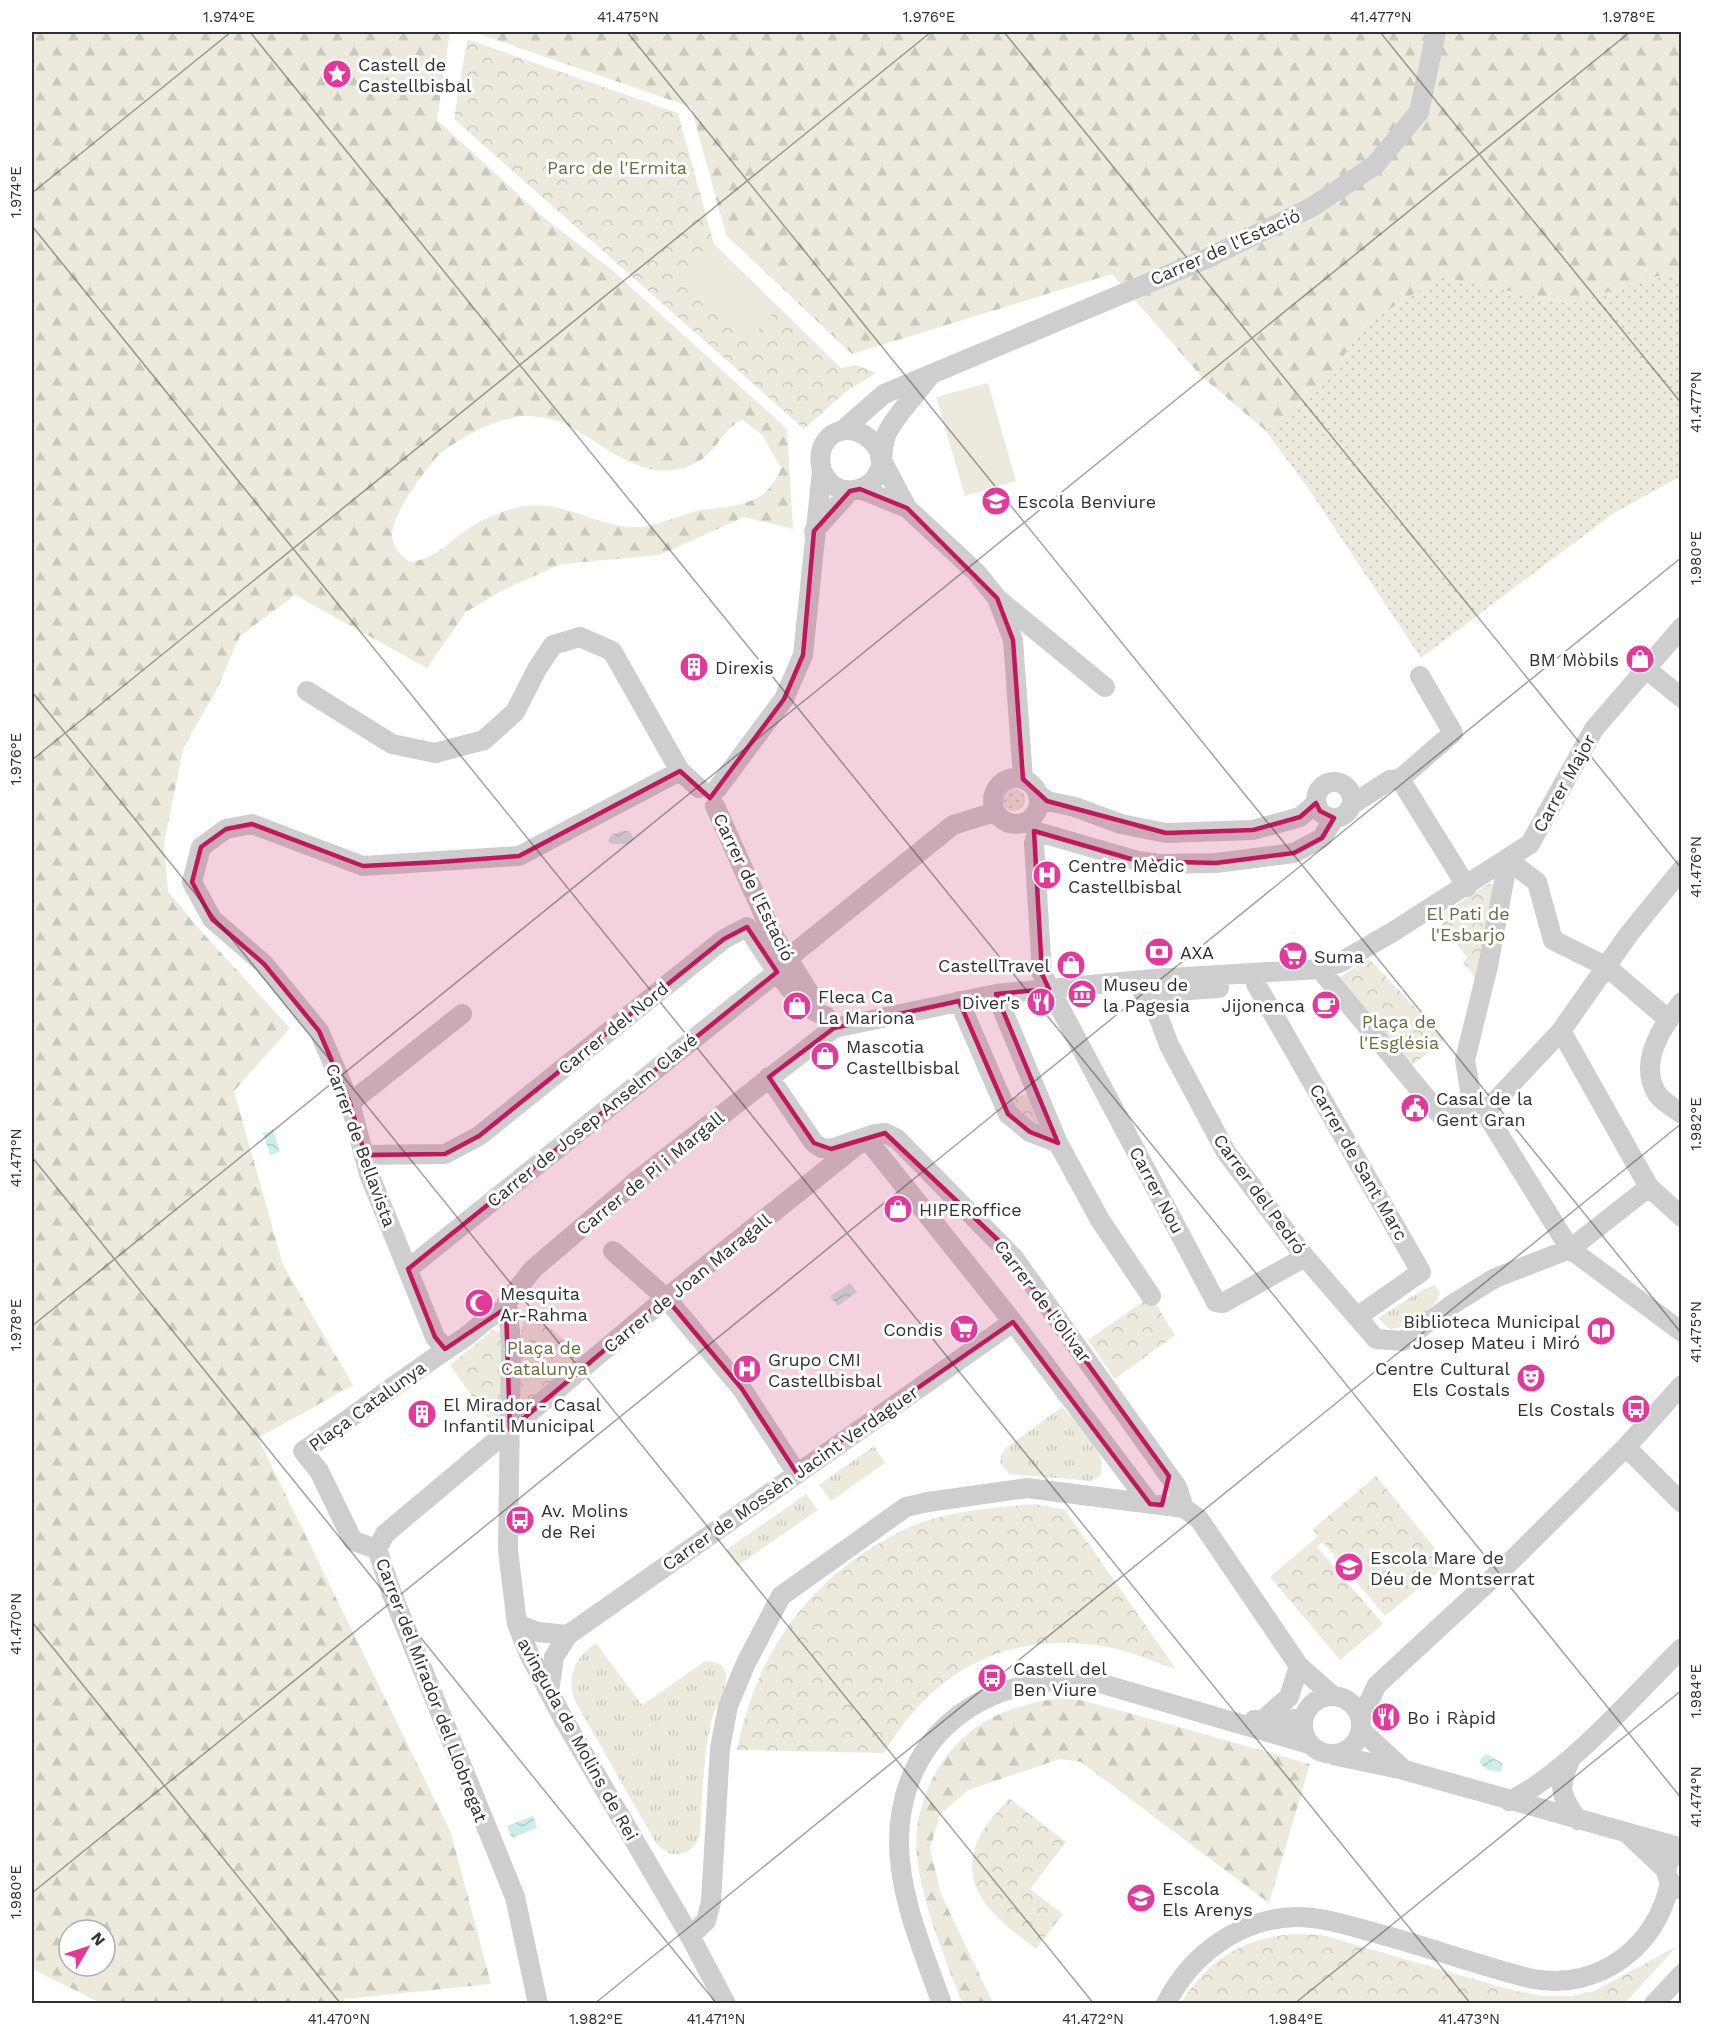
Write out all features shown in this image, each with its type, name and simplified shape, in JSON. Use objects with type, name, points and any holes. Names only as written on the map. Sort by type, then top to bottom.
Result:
[{"type":"street","name":"Carrer de l'Estació","points":[[830,1022],[782,965],[710,794],[784,699],[802,655],[822,471],[820,453],[825,443],[884,394],[1209,258],[1312,207],[1375,165],[1419,112],[1436,32]]},
{"type":"street","points":[[814,531],[855,490],[873,481],[880,468],[880,455],[888,432],[929,377]]},
{"type":"street","points":[[843,430],[859,430],[873,439],[907,508],[975,572],[997,598],[1105,687]]},
{"type":"street","points":[[822,471],[833,485],[907,508]]},
{"type":"street","points":[[997,598],[1013,640],[1023,779]]},
{"type":"street","name":"Carrer Major","points":[[1320,969],[1363,949],[1467,886],[1530,844],[1594,729],[1682,627]]},
{"type":"street","points":[[307,691],[392,744],[435,753],[484,740],[515,711],[537,669],[553,645],[580,637],[612,651],[680,771],[710,794]]},
{"type":"street","points":[[1645,668],[1682,698]]},
{"type":"street","points":[[1316,803],[1320,811],[1334,818],[1342,816],[1351,805],[1390,780],[1400,779],[1453,734],[1420,676]]},
{"type":"street","name":"Carrer de Bellavista","points":[[445,1349],[435,1337],[369,1174],[350,1103],[319,1031],[264,964],[212,919],[192,882],[201,847],[226,829],[252,824],[363,866],[519,856],[680,771]]},
{"type":"street","points":[[1048,989],[1042,974],[1034,843],[1035,825],[1039,807],[1038,794],[1035,787],[1023,779],[1008,779],[996,789],[993,805],[996,812],[1006,822],[1013,824],[1027,822],[1035,825],[1138,861],[1159,864],[1216,863],[1294,854],[1322,838],[1334,818]]},
{"type":"street","points":[[1400,779],[1467,886]]},
{"type":"street","points":[[1038,794],[1047,801],[1075,807],[1121,824],[1166,833],[1253,830],[1300,818],[1316,803],[1320,788],[1328,783],[1336,782],[1350,791],[1351,805]]},
{"type":"street","name":"Carrer de Josep Anselm Clavé","points":[[408,1269],[952,825],[996,812]]},
{"type":"street","points":[[1669,1020],[1607,966],[1553,940],[1537,882],[1508,860],[1488,966],[1465,1060],[1471,1096],[1485,1112],[1570,1249],[1682,1332]]},
{"type":"street","points":[[1320,969],[1442,1117],[1485,1112],[1561,1031],[1629,934],[1682,869]]},
{"type":"street","name":"Carrer del Nord","points":[[365,1155],[445,1154],[479,1136],[724,939],[747,927],[782,965]]},
{"type":"street","points":[[1068,989],[1086,994],[1154,993],[1317,978],[1320,969]]},
{"type":"street","points":[[830,1022],[996,994],[1068,989],[1153,979],[1320,969]]},
{"type":"street","name":"Carrer de Sant Marc","points":[[1256,984],[1421,1272],[1357,1317]]},
{"type":"street","name":"Carrer Nou","points":[[1048,989],[1216,1302],[1223,1303],[1305,1257]]},
{"type":"street","name":"Carrer del Pedró","points":[[1154,993],[1157,1013],[1169,1045],[1226,1152],[1305,1257],[1376,1339],[1402,1341],[1453,1304],[1495,1278],[1570,1249],[1649,1187]]},
{"type":"street","points":[[996,994],[1058,1143],[1100,1220],[1151,1296]]},
{"type":"street","points":[[959,1001],[1008,1114],[1030,1132],[1058,1143]]},
{"type":"street","points":[[1682,1002],[1669,1020],[1651,1055],[1647,1069],[1657,1094],[1682,1114]]},
{"type":"street","points":[[350,1103],[462,1014]]},
{"type":"street","name":"Carrer de Pi i Margall","points":[[506,1309],[512,1294],[533,1269],[634,1183],[769,1077],[830,1022]]},
{"type":"street","points":[[1561,1031],[1649,1187],[1682,1217]]},
{"type":"street","name":"Carrer de l'Olivar","points":[[769,1077],[814,1143],[831,1149],[885,1133],[897,1139],[1006,1249],[1178,1487],[1185,1508],[1198,1519],[1299,1666],[1340,1697]]},
{"type":"street","name":"Carrer de l'Olivar","points":[[866,1138],[1156,1504]]},
{"type":"street","name":"Carrer de Joan Maragall","points":[[510,1430],[666,1298],[866,1138]]},
{"type":"street","points":[[613,1251],[666,1298],[742,1389],[796,1472]]},
{"type":"street","name":"avinguda de Molins de Rei","points":[[506,1309],[511,1343],[508,1550],[517,1623],[529,1654],[549,1692],[690,1936],[726,2004]]},
{"type":"street","name":"Plaça Catalunya","points":[[377,1549],[353,1541],[319,1471],[303,1451],[368,1407],[489,1317],[506,1309]]},
{"type":"street","name":"Carrer de Mossèn Jacint Verdaguer","points":[[549,1692],[554,1657],[568,1635],[796,1472],[1013,1322]]},
{"type":"street","points":[[1310,1744],[1303,1731],[1305,1714],[1320,1698],[1340,1697],[1377,1685],[1510,1562],[1626,1447],[1682,1385]]},
{"type":"street","name":"Carrer del Mirador del Llobregat","points":[[510,1430],[385,1534],[377,1549],[392,1594],[514,1897],[538,2004]]},
{"type":"street","points":[[1626,1447],[1682,1503]]},
{"type":"street","points":[[1156,1504],[1168,1492],[1169,1476]]},
{"type":"street","points":[[690,1936],[706,1921],[711,1902],[720,1748],[728,1706],[746,1663],[781,1596],[906,1507],[1027,1488],[1185,1508]]},
{"type":"street","points":[[517,1623],[537,1632],[568,1635]]},
{"type":"street","points":[[1509,1801],[1523,1794],[1572,1756],[1682,1648]]},
{"type":"street","points":[[1262,1721],[1289,1697],[1299,1666]]},
{"type":"street","name":"Carrer de l'Olivar","points":[[1299,1666],[1305,1714]]},
{"type":"street","points":[[942,2004],[908,1901],[899,1846],[900,1815],[905,1791],[927,1749],[938,1735],[967,1709],[1015,1686],[1051,1679],[1096,1682],[1310,1744],[1320,1752],[1404,1770],[1628,1834],[1647,1837],[1682,1850]]},
{"type":"street","points":[[1333,1755],[1346,1751],[1356,1742],[1377,1685]]},
{"type":"street","points":[[1340,1697],[1356,1707],[1361,1724],[1404,1770]]},
{"type":"street","points":[[1222,1717],[1262,1721],[1305,1714]]},
{"type":"street","points":[[1572,1756],[1561,1781],[1564,1801],[1578,1820]]},
{"type":"street","points":[[1628,1834],[1672,1881]]},
{"type":"street","points":[[1166,2004],[1184,1973],[1220,1942],[1257,1924],[1295,1917],[1332,1921],[1533,1979],[1548,1982],[1586,1977],[1618,1961],[1653,1929],[1666,1902],[1672,1881],[1670,1858],[1682,1850]]},
{"type":"street","points":[[1654,2004],[1682,1974]]},
{"type":"highlighted area","points":[[860,489],[907,508],[997,598],[1013,640],[1023,779],[1047,801],[1166,833],[1253,830],[1300,817],[1316,803],[1320,811],[1334,818],[1322,838],[1294,853],[1216,863],[1138,861],[1034,831],[1042,974],[1049,989],[996,994],[1058,1143],[1030,1132],[1008,1114],[959,1001],[834,1028],[769,1077],[814,1143],[831,1149],[885,1133],[999,1241],[1169,1476],[1162,1505],[1150,1504],[1013,1322],[796,1472],[742,1389],[666,1298],[510,1430],[506,1308],[445,1349],[435,1337],[408,1269],[777,972],[747,927],[724,939],[479,1136],[445,1154],[365,1155],[350,1103],[319,1031],[264,964],[212,919],[192,882],[201,847],[226,829],[252,824],[363,866],[439,862],[519,856],[680,771],[710,798],[784,699],[803,655],[814,531],[850,491]]},
{"type":"green space","points":[[32,32],[450,32],[437,120],[543,217],[612,270],[787,429],[793,529],[744,517],[660,555],[561,564],[501,591],[466,612],[427,668],[295,595],[240,636],[215,693],[184,746],[164,843],[168,891],[200,930],[290,1028],[234,1091],[283,1265],[353,1385],[258,1438],[451,1833],[491,1984],[345,1999],[342,2003],[101,2003],[32,1969]],"holes":[[[521,416],[559,421],[636,465],[665,471],[680,469],[703,458],[728,430],[743,420],[762,435],[781,468],[775,481],[759,497],[745,503],[701,510],[652,525],[621,526],[558,508],[533,505],[496,514],[481,521],[425,558],[410,562],[398,551],[392,536],[396,518],[408,496],[435,459],[449,447],[478,430]]]},
{"type":"green space","points":[[473,32],[1681,32],[1681,277],[1665,274],[1571,304],[1441,277],[1366,324],[1324,385],[1266,431],[1200,375],[1112,274],[852,354],[726,235],[691,107]]},
{"type":"green space","name":"Parc de l'Ermita","points":[[467,39],[678,113],[714,244],[841,368],[856,365],[877,373],[848,390],[804,429],[454,119]]},
{"type":"green space","points":[[713,250],[777,309],[747,342],[682,285]]},
{"type":"green space","points":[[1665,274],[1681,277],[1681,476],[1614,513],[1421,658],[1312,494],[1266,431],[1324,385],[1366,324],[1441,277],[1570,304]]},
{"type":"green space","points":[[988,383],[1016,481],[965,496],[936,397]]},
{"type":"green space","points":[[1014,789],[1024,796],[1025,800],[1018,810],[1014,811],[1004,804],[1003,800],[1010,790]]},
{"type":"green space","name":"El Pati de l'Esbarjo","points":[[1490,883],[1497,887],[1477,980],[1463,962],[1467,958],[1437,917]]},
{"type":"green space","name":"Plaça de l'Església","points":[[1369,959],[1445,1039],[1400,1075],[1325,986]]},
{"type":"green space","points":[[1031,1093],[1053,1138],[1006,1100]]},
{"type":"green space","points":[[1435,1285],[1440,1293],[1438,1299],[1427,1311],[1411,1322],[1390,1329],[1378,1318],[1422,1290]]},
{"type":"green space","points":[[1151,1296],[1175,1335],[1115,1379],[1088,1340]]},
{"type":"green space","name":"Plaça de Catalunya","points":[[525,1310],[586,1356],[523,1404],[519,1395],[520,1339]]},
{"type":"green space","name":"Plaça de Catalunya","points":[[493,1330],[498,1331],[503,1337],[501,1421],[495,1429],[450,1365]]},
{"type":"green space","points":[[1062,1407],[1097,1449],[1102,1468],[1099,1477],[1091,1481],[1009,1474],[1000,1462],[1001,1455],[1006,1448]]},
{"type":"green space","points":[[874,1446],[885,1463],[831,1501],[819,1485]]},
{"type":"green space","points":[[1376,1476],[1448,1564],[1385,1616],[1323,1542],[1317,1547],[1383,1624],[1340,1660],[1270,1577],[1318,1536],[1313,1529]]},
{"type":"green space","points":[[806,1494],[818,1510],[737,1566],[726,1550]]},
{"type":"green space","points":[[1035,1504],[1065,1510],[1176,1669],[1107,1647],[1071,1643],[1037,1645],[1006,1651],[977,1662],[951,1678],[926,1699],[904,1724],[884,1753],[737,1750],[755,1688],[783,1634],[822,1586],[846,1565],[886,1539],[919,1523],[966,1512]]},
{"type":"green space","points":[[596,1643],[642,1705],[704,1662],[716,1662],[726,1673],[722,1695],[712,1717],[708,1737],[700,1835],[695,1844],[686,1852],[671,1854],[657,1845],[574,1699],[572,1674],[578,1660]]},
{"type":"green space","points":[[1059,1698],[1080,1700],[1115,1709],[1310,1764],[1269,1903],[1081,1762],[1060,1759],[968,1790],[940,1815],[930,1848],[941,1894],[993,2003],[962,2003],[935,1931],[920,1874],[916,1839],[922,1804],[937,1771],[947,1756],[971,1731],[991,1718],[1013,1709]]},
{"type":"green space","points":[[1009,1798],[1066,1842],[1030,1889],[1063,1914],[1036,1949],[996,1916],[977,1890],[973,1875],[973,1859],[978,1840]]},
{"type":"green space","points":[[1297,1934],[1322,1935],[1508,1989],[1542,1996],[1571,1996],[1594,1991],[1677,1946],[1625,2003],[1181,2003],[1203,1974],[1230,1953],[1260,1940]]},
{"type":"water","points":[[630,831],[634,839],[629,844],[611,844],[608,841],[611,835]]},
{"type":"water","points":[[273,1130],[280,1152],[270,1155],[263,1133]]},
{"type":"water","points":[[850,1283],[857,1292],[838,1306],[830,1296]]},
{"type":"water","points":[[1487,1754],[1503,1764],[1501,1772],[1488,1770],[1480,1763],[1481,1758]]},
{"type":"water","points":[[533,1816],[537,1828],[512,1838],[507,1826]]},
{"type":"place","name":"Castell de Castellbisbal","points":[[337,74]]},
{"type":"place","name":"Escola Benviure","points":[[996,501]]},
{"type":"place","name":"BM Mòbils","points":[[1640,659]]},
{"type":"place","name":"Direxis","points":[[694,667]]},
{"type":"place","name":"Centre Mèdic Castellbisbal","points":[[1047,875]]},
{"type":"place","name":"AXA","points":[[1159,952]]},
{"type":"place","name":"Suma","points":[[1293,956]]},
{"type":"place","name":"CastellTravel","points":[[1071,965]]},
{"type":"place","name":"Museu de la Pagesia","points":[[1082,994]]},
{"type":"place","name":"Diver's","points":[[1041,1002]]},
{"type":"place","name":"Jijonenca","points":[[1326,1005]]},
{"type":"place","name":"Fleca Ca La Mariona","points":[[797,1006]]},
{"type":"place","name":"Mascotia Castellbisbal","points":[[825,1056]]},
{"type":"place","name":"Casal de la Gent Gran","points":[[1415,1108]]},
{"type":"place","name":"HIPERoffice","points":[[898,1209]]},
{"type":"place","name":"Mesquita Ar-Rahma","points":[[479,1303]]},
{"type":"place","name":"Condis","points":[[964,1329]]},
{"type":"place","name":"Biblioteca Municipal Josep Mateu i Miró","points":[[1601,1331]]},
{"type":"place","name":"Grupo CMI Castellbisbal","points":[[747,1369]]},
{"type":"place","name":"Centre Cultural Els Costals","points":[[1531,1378]]},
{"type":"place","name":"Els Costals","points":[[1636,1409]]},
{"type":"place","name":"El Mirador - Casal Infantil Municipal","points":[[422,1414]]},
{"type":"place","name":"Av. Molins de Rei","points":[[520,1520]]},
{"type":"place","name":"Escola Mare de Déu de Montserrat","points":[[1349,1567]]},
{"type":"place","name":"Castell del Ben Viure","points":[[992,1678]]},
{"type":"place","name":"Bo i Ràpid","points":[[1386,1717]]},
{"type":"place","name":"Escola Els Arenys","points":[[1141,1898]]}]
